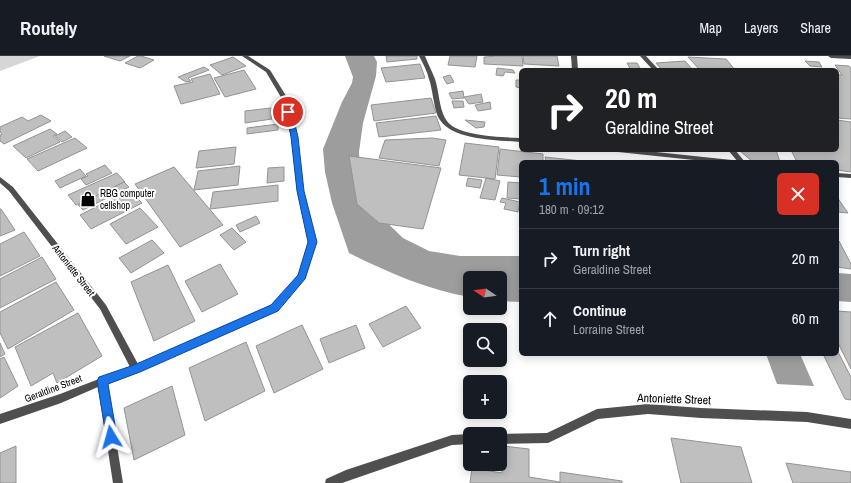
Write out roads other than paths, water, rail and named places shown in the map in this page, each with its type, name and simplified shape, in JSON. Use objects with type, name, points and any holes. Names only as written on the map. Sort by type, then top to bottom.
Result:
[{"type":"street","name":"Geraldine Street","points":[[0,419],[61,398],[136,369],[274,308],[302,277],[312,242],[300,191],[294,137],[285,99],[268,71],[245,56]]},
{"type":"street","points":[[422,56],[432,79],[442,119],[446,124],[454,130],[465,133],[519,140]]},
{"type":"street","points":[[574,56],[575,68]]},
{"type":"street","points":[[643,56],[654,68]]},
{"type":"street","points":[[831,56],[851,57]]},
{"type":"street","points":[[637,152],[713,160]]},
{"type":"street","points":[[733,152],[740,160]]},
{"type":"street","points":[[839,175],[851,176]]},
{"type":"street","name":"Antoniette Street","points":[[0,180],[11,189],[103,307],[136,369]]},
{"type":"street","points":[[102,381],[118,483]]},
{"type":"street","name":"Antoniette Street","points":[[507,439],[548,438],[597,414],[648,409],[701,413],[807,417],[851,424]]},
{"type":"street","points":[[330,483],[346,475],[452,440],[463,440]]},
{"type":"place","name":"RBG computer cellshop","points":[[88,199]]}]
